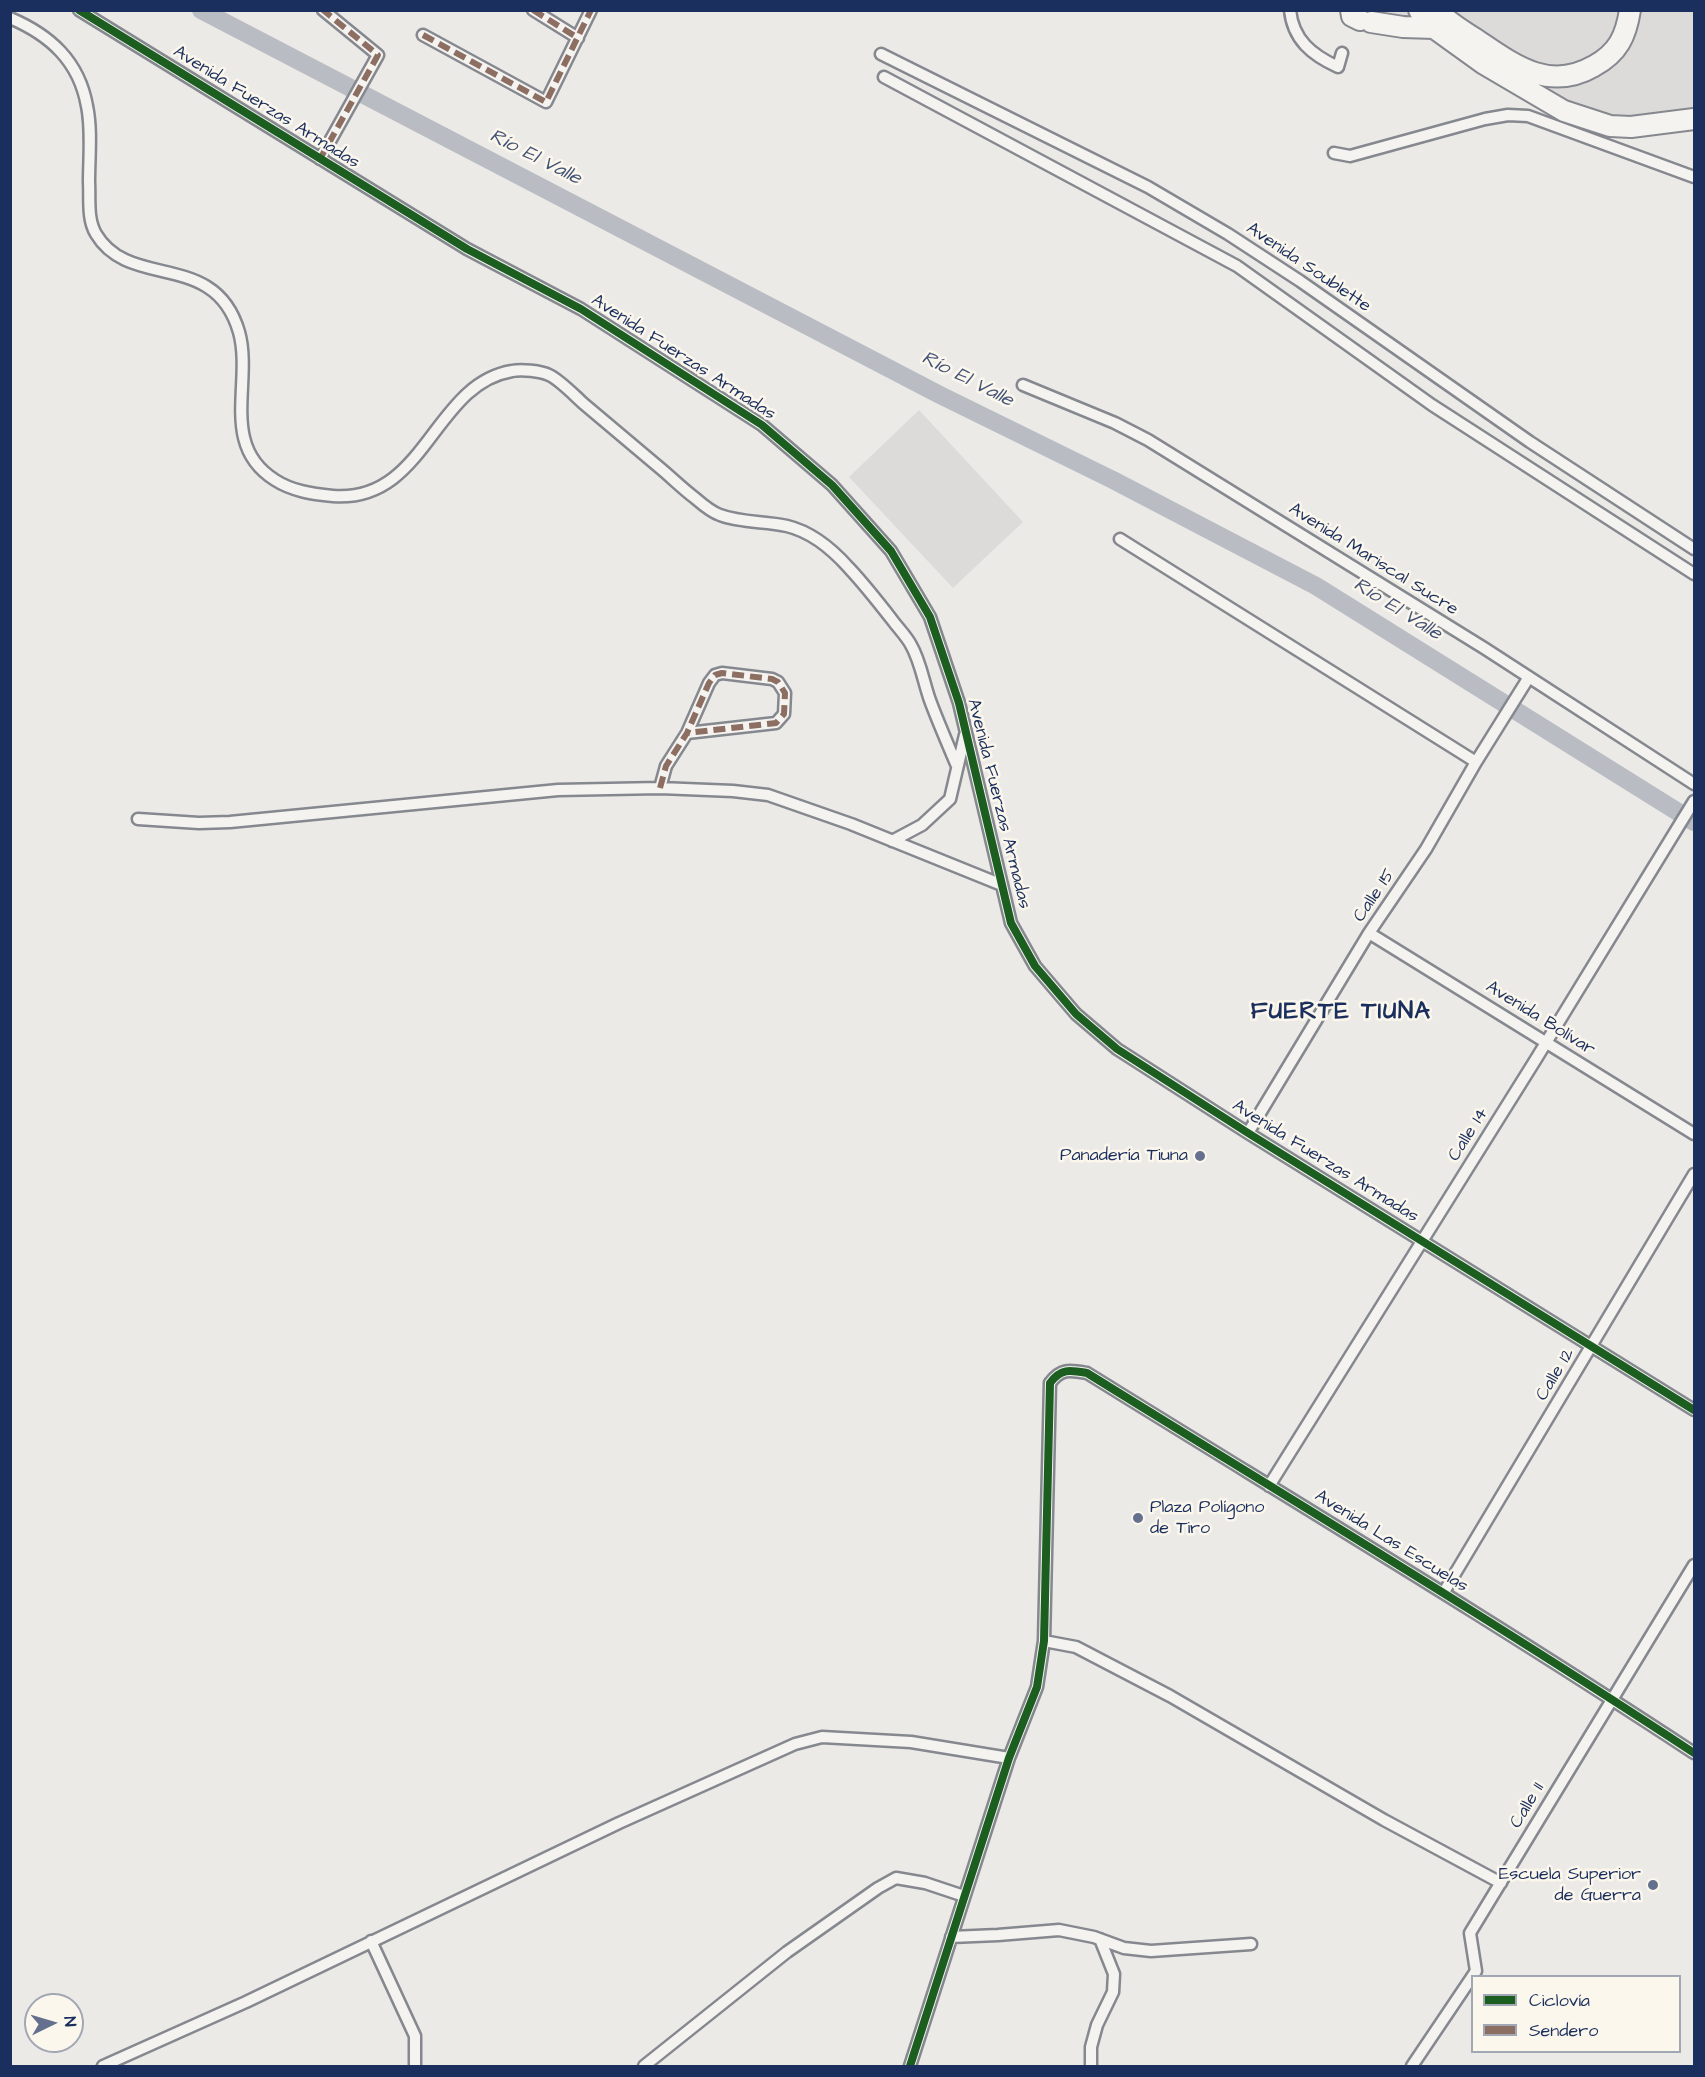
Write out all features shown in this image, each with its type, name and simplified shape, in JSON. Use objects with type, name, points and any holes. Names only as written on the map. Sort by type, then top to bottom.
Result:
[{"type":"highway","points":[[1419,10],[1516,66],[1545,76],[1576,75],[1601,62],[1619,44],[1626,33],[1630,10]]},
{"type":"highway","points":[[1359,17],[1403,27],[1435,19]]},
{"type":"highway","points":[[1435,19],[1484,64],[1564,111],[1610,126],[1631,127],[1695,119]]},
{"type":"street","name":"Avenida Fuerzas Armadas","points":[[79,10],[467,249],[581,309],[762,425],[832,484],[891,551],[930,617],[959,703],[1011,924],[1035,966],[1076,1014],[1117,1049],[1248,1133],[1695,1410]]},
{"type":"street","points":[[320,159],[378,55],[323,10]]},
{"type":"street","points":[[532,10],[578,38]]},
{"type":"street","points":[[423,34],[546,102],[591,10]]},
{"type":"street","points":[[1290,10],[1293,27],[1311,52],[1338,68],[1342,53]]},
{"type":"street","points":[[10,18],[34,29],[55,44],[81,86],[88,108],[91,224],[97,236],[114,255],[141,266],[179,274],[204,285],[219,296],[231,314],[241,340],[240,418],[243,433],[248,450],[266,473],[284,485],[308,492],[341,496],[368,493],[384,485],[408,466],[465,395],[493,376],[515,370],[549,375],[716,514],[750,522],[788,526],[825,544],[847,565],[912,646],[931,703],[957,766]]},
{"type":"street","name":"Avenida Soublette","points":[[881,54],[1148,187],[1228,234],[1300,281],[1530,442],[1695,549]]},
{"type":"street","points":[[884,77],[1237,266],[1432,405],[1695,574]]},
{"type":"street","points":[[1334,153],[1350,156],[1485,119],[1508,115],[1528,116],[1695,177]]},
{"type":"street","name":"Avenida Mariscal Sucre","points":[[1023,385],[1115,423],[1148,440],[1529,677],[1695,784]]},
{"type":"street","points":[[1120,539],[1476,762]]},
{"type":"street","points":[[660,788],[666,766],[687,733],[709,683],[715,675],[722,673],[772,679],[783,687],[784,714],[776,723],[687,733]]},
{"type":"street","name":"Calle 15","points":[[1248,1133],[1369,933],[1426,849],[1476,762],[1529,677]]},
{"type":"street","points":[[891,841],[922,825],[950,799],[966,733]]},
{"type":"street","points":[[138,819],[199,823],[230,822],[558,790],[660,788],[733,790],[768,795],[1002,885]]},
{"type":"street","name":"Calle 14","points":[[1269,1486],[1695,801]]},
{"type":"street","name":"Avenida Bolívar","points":[[1369,933],[1695,1134]]},
{"type":"street","name":"Calle 12","points":[[1444,1592],[1695,1174]]},
{"type":"street","name":"Avenida Las Escuelas","points":[[1044,1641],[1050,1383],[1056,1374],[1066,1371],[1087,1373],[1444,1592],[1695,1753]]},
{"type":"street","name":"Calle 11","points":[[1473,1975],[1476,1971],[1470,1933],[1695,1565]]},
{"type":"street","points":[[910,2067],[1009,1758],[1037,1687],[1044,1641],[1076,1647],[1170,1696],[1384,1820],[1501,1883]]},
{"type":"street","points":[[103,2067],[246,2002],[619,1823],[795,1744],[822,1737],[911,1742],[1009,1758]]},
{"type":"street","points":[[644,2067],[787,1952],[878,1888],[896,1878],[925,1883],[964,1896]]},
{"type":"street","points":[[951,1937],[1059,1930],[1100,1939],[1124,1948],[1151,1951],[1251,1944]]},
{"type":"street","points":[[1091,2067],[1091,2048],[1097,2025],[1113,1992],[1114,1974],[1100,1939]]},
{"type":"street","points":[[371,1941],[415,2036],[415,2067]]},
{"type":"street","name":"Calle 11","points":[[1412,2067],[1471,1978]]},
{"type":"shaded area","points":[[1351,11],[1694,11],[1694,119],[1610,126],[1434,28]]},
{"type":"shaded area","points":[[919,410],[1023,522],[953,588],[849,477]]},
{"type":"waterway","name":"Río El Valle","points":[[201,10],[940,395],[1113,480],[1316,586],[1694,822]]},
{"type":"marked path","points":[[320,159],[378,55],[323,10]]},
{"type":"marked path","points":[[533,10],[578,38]]},
{"type":"marked path","points":[[423,35],[546,102],[591,10]]},
{"type":"marked path","points":[[660,788],[666,766],[687,733],[709,683],[715,675],[722,673],[772,679],[778,682],[785,693],[784,714],[776,723],[687,733]]},
{"type":"cycle path","points":[[79,10],[467,249],[581,309],[762,425],[832,485],[891,551],[930,617],[959,703],[1011,923],[1035,966],[1076,1014],[1117,1049],[1248,1133],[1694,1410]]},
{"type":"cycle path","points":[[910,2066],[1009,1758],[1037,1687],[1044,1641],[1050,1383],[1062,1372],[1087,1373],[1468,1608],[1694,1753]]},
{"type":"place","name":"Panadería Tiuna","points":[[1200,1156]]},
{"type":"place","name":"Plaza Polígono de Tiro","points":[[1138,1518]]},
{"type":"place","name":"Escuela Superior de Guerra","points":[[1653,1885]]},
{"type":"district","name":"FUERTE TIUNA","points":[[1341,1013]]}]
